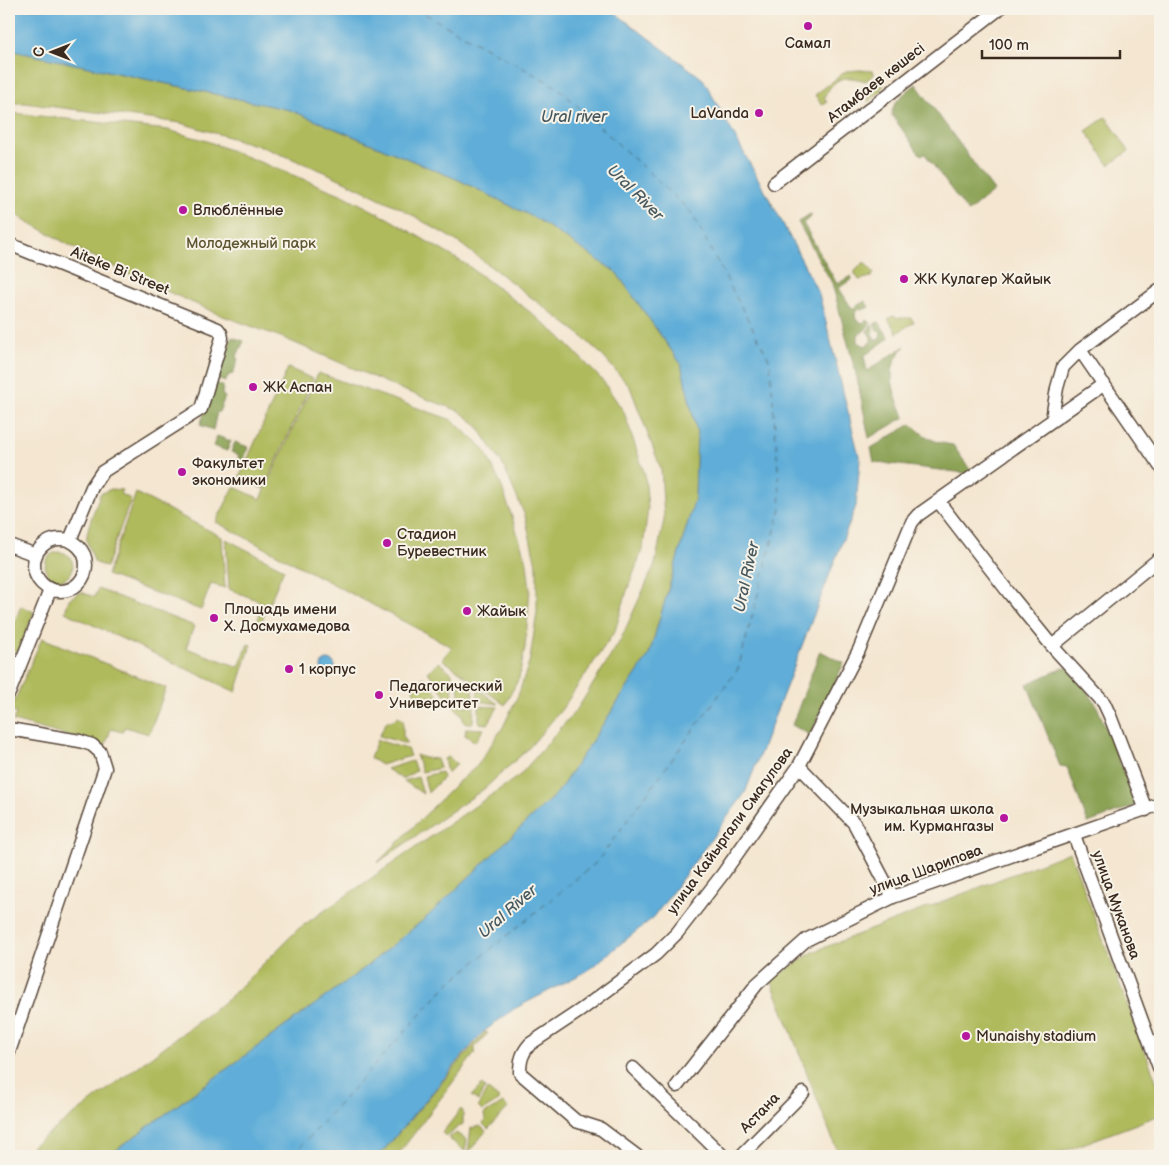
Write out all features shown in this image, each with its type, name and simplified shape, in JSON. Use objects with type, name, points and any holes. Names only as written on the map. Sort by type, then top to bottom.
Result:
[{"type":"street","name":"Атамбаев көшесі","points":[[774,183],[999,9]]},
{"type":"street","name":"Aiteke Bi Street","points":[[9,244],[218,329],[221,333],[222,338],[200,409],[102,472],[92,487],[70,540]]},
{"type":"street","points":[[1055,418],[1057,388],[1063,367],[1080,350],[1160,290]]},
{"type":"street","points":[[1080,350],[1160,466]]},
{"type":"street","name":"улица Кайыргали Смагулова","points":[[637,1156],[601,1129],[576,1121],[520,1073],[521,1057],[530,1044],[581,1010],[667,945],[722,876],[799,766],[860,650],[908,530],[918,515],[1104,384]]},
{"type":"street","points":[[938,501],[1052,646],[1104,702],[1146,810]]},
{"type":"street","points":[[60,538],[70,540],[84,552],[87,569],[84,578],[70,590],[62,592],[50,590],[39,580],[35,572],[34,563],[36,555],[40,548],[50,541],[60,538]]},
{"type":"street","points":[[9,545],[36,555]]},
{"type":"street","points":[[1052,646],[1160,558]]},
{"type":"street","points":[[9,693],[50,590]]},
{"type":"street","points":[[9,728],[92,745],[100,752],[105,768],[9,1052]]},
{"type":"street","points":[[799,766],[854,823],[893,897]]},
{"type":"street","name":"улица Шарипова","points":[[678,1086],[758,984],[806,940],[893,897],[1074,836],[1160,804]]},
{"type":"street","name":"улица Муканова","points":[[1074,836],[1160,1070]]},
{"type":"street","points":[[633,1068],[723,1156]]},
{"type":"street","name":"Астана","points":[[741,1156],[803,1093]]},
{"type":"green space","points":[[9,50],[290,110],[459,180],[537,219],[616,272],[681,364],[697,433],[695,498],[649,655],[558,792],[427,917],[362,970],[108,1156],[19,1156],[228,999],[298,929],[520,775],[578,708],[620,641],[655,564],[664,520],[661,469],[630,387],[600,353],[577,332],[458,242],[400,208],[325,172],[265,148],[181,123],[24,103],[9,103]]},
{"type":"green space","points":[[846,71],[872,71],[875,74],[866,81],[852,78],[840,79],[828,91],[824,98],[827,102],[822,105],[815,95]]},
{"type":"green space","points":[[879,80],[884,86],[880,89],[882,91],[868,102],[869,87]]},
{"type":"green space","points":[[916,84],[994,191],[968,212],[925,154],[921,155],[918,152],[892,115],[897,101]]},
{"type":"green space","name":"Молодежный парк","points":[[9,114],[168,130],[207,141],[343,195],[389,219],[467,265],[530,312],[559,336],[603,381],[624,412],[645,475],[648,508],[643,548],[615,631],[562,709],[528,749],[484,789],[377,863],[457,783],[477,766],[503,727],[519,693],[530,659],[537,612],[537,569],[525,516],[503,465],[476,424],[459,411],[403,390],[281,337],[223,316],[157,287],[69,245],[9,211]]},
{"type":"green space","points":[[1106,117],[1129,151],[1109,165],[1086,131]]},
{"type":"green space","points":[[810,214],[812,216],[803,223],[837,284],[851,276],[852,279],[839,288],[852,309],[865,301],[869,307],[859,309],[855,313],[856,320],[863,323],[866,320],[871,323],[858,335],[858,342],[865,346],[871,342],[871,337],[867,331],[872,325],[874,331],[872,333],[875,340],[880,339],[881,331],[877,330],[874,324],[879,322],[889,338],[864,356],[867,371],[905,346],[895,361],[892,376],[896,398],[905,417],[869,438],[857,378],[832,283],[798,222]]},
{"type":"green space","points":[[864,262],[874,273],[871,277],[859,280],[855,271]]},
{"type":"green space","points":[[893,316],[911,318],[914,322],[897,333],[888,319]]},
{"type":"green space","points":[[232,337],[244,341],[236,358],[238,359],[233,374],[229,375],[225,382],[217,379]]},
{"type":"green space","points":[[288,368],[313,379],[264,489],[239,478]]},
{"type":"green space","name":"Стадион Буревестник","points":[[318,373],[452,420],[484,449],[502,487],[527,563],[530,590],[525,648],[519,678],[505,705],[442,659],[452,647],[216,522],[234,487],[261,499]]},
{"type":"green space","points":[[215,383],[223,386],[222,394],[225,397],[219,412],[217,412],[213,430],[200,425]]},
{"type":"green space","points":[[911,424],[930,439],[953,445],[973,474],[874,462],[871,448]]},
{"type":"green space","points":[[217,436],[231,441],[227,451],[213,446]]},
{"type":"green space","points":[[235,442],[248,447],[244,460],[238,458],[239,455],[231,452]]},
{"type":"green space","points":[[111,489],[122,490],[120,494],[131,499],[106,567],[94,562],[87,537],[89,525],[100,494]]},
{"type":"green space","points":[[136,493],[222,537],[225,588],[211,584],[201,610],[107,575]]},
{"type":"green space","points":[[226,539],[284,569],[260,625],[256,624],[264,603],[229,589]]},
{"type":"green space","points":[[59,552],[69,556],[73,566],[69,576],[59,580],[49,576],[45,566],[49,556]]},
{"type":"green space","points":[[98,589],[194,626],[186,648],[239,667],[248,644],[251,645],[236,692],[65,612],[69,599],[81,592],[94,597]]},
{"type":"green space","points":[[21,606],[34,612],[18,652],[9,648],[9,636]]},
{"type":"green space","points":[[42,638],[166,688],[149,734],[125,727],[122,732],[111,729],[105,746],[13,721],[16,713],[10,711]]},
{"type":"green space","points":[[820,651],[844,663],[810,735],[792,725]]},
{"type":"green space","points":[[439,662],[452,673],[453,700],[448,699],[428,672]]},
{"type":"green space","points":[[1063,668],[1069,668],[1074,672],[1096,704],[1137,805],[1088,823],[1067,767],[1060,766],[1027,684]]},
{"type":"green space","points":[[424,677],[440,697],[426,697],[416,702],[412,698],[414,693],[413,686]]},
{"type":"green space","points":[[458,677],[474,686],[472,701],[459,700]]},
{"type":"green space","points":[[478,689],[498,704],[477,701]]},
{"type":"green space","points":[[453,705],[474,706],[473,723],[464,723],[462,715]]},
{"type":"green space","points":[[479,706],[498,707],[488,724],[479,723]]},
{"type":"green space","points":[[398,717],[403,720],[403,737],[407,744],[379,736],[387,721]]},
{"type":"green space","points":[[466,728],[484,729],[475,742],[465,735]]},
{"type":"green space","points":[[377,740],[407,749],[410,756],[381,765],[370,758]]},
{"type":"green space","points":[[416,755],[437,759],[440,768],[422,772]]},
{"type":"green space","points":[[448,757],[457,764],[447,773],[444,759]]},
{"type":"green space","points":[[412,761],[416,771],[402,779],[387,769]]},
{"type":"green space","points":[[441,772],[443,778],[428,793],[424,776]]},
{"type":"green space","points":[[418,777],[423,794],[404,781]]},
{"type":"green space","name":"Munaishy stadium","points":[[1070,852],[1160,1091],[1160,1115],[1051,1156],[839,1156],[771,980],[813,952]]},
{"type":"green space","points":[[485,1032],[488,1033],[475,1047],[475,1053],[397,1156],[379,1156]]},
{"type":"green space","points":[[482,1085],[485,1088],[478,1101],[471,1096]]},
{"type":"green space","points":[[487,1089],[500,1100],[482,1111],[478,1107]]},
{"type":"green space","points":[[503,1103],[508,1108],[488,1129],[483,1124],[485,1121],[484,1114]]},
{"type":"green space","points":[[461,1109],[463,1111],[463,1124],[446,1136],[442,1133]]},
{"type":"green space","points":[[480,1126],[486,1131],[468,1153],[471,1128]]},
{"type":"green space","points":[[456,1133],[467,1140],[465,1151],[448,1138]]},
{"type":"water","name":"Ural river","points":[[9,9],[610,9],[703,79],[781,220],[819,294],[860,460],[856,506],[745,793],[654,917],[587,971],[514,1009],[482,1033],[379,1156],[108,1156],[362,970],[427,917],[558,792],[649,655],[695,498],[697,433],[681,364],[616,272],[537,219],[459,180],[290,110],[9,50]]},
{"type":"water","points":[[328,660],[333,662],[335,667],[333,672],[328,674],[323,672],[321,667],[323,662]]},
{"type":"ferry route","points":[[292,1156],[448,984],[597,862],[738,669],[781,508],[770,361],[691,212],[557,87],[416,9]]},
{"type":"place","name":"Самал","points":[[808,26]]},
{"type":"place","name":"LaVanda","points":[[759,113]]},
{"type":"place","name":"Влюблённые","points":[[183,210]]},
{"type":"place","name":"ЖК Кулагер Жайык","points":[[904,279]]},
{"type":"place","name":"ЖК Аспан","points":[[253,387]]},
{"type":"place","name":"Факультет экономики","points":[[182,472]]},
{"type":"place","name":"Стадион Буревестник","points":[[387,543]]},
{"type":"place","name":"Жайык","points":[[467,611]]},
{"type":"place","name":"Площадь имени Х. Досмухамедова","points":[[214,618]]},
{"type":"place","name":"1 корпус","points":[[289,669]]},
{"type":"place","name":"Педагогический Университет","points":[[379,695]]},
{"type":"place","name":"Музыкальная школа им. Курмангазы","points":[[1004,818]]},
{"type":"place","name":"Munaishy stadium","points":[[966,1036]]},
{"type":"water label","name":"Ural River","points":[[635,193]]},
{"type":"water label","name":"Ural River","points":[[747,577]]},
{"type":"water label","name":"Ural River","points":[[508,912]]}]
